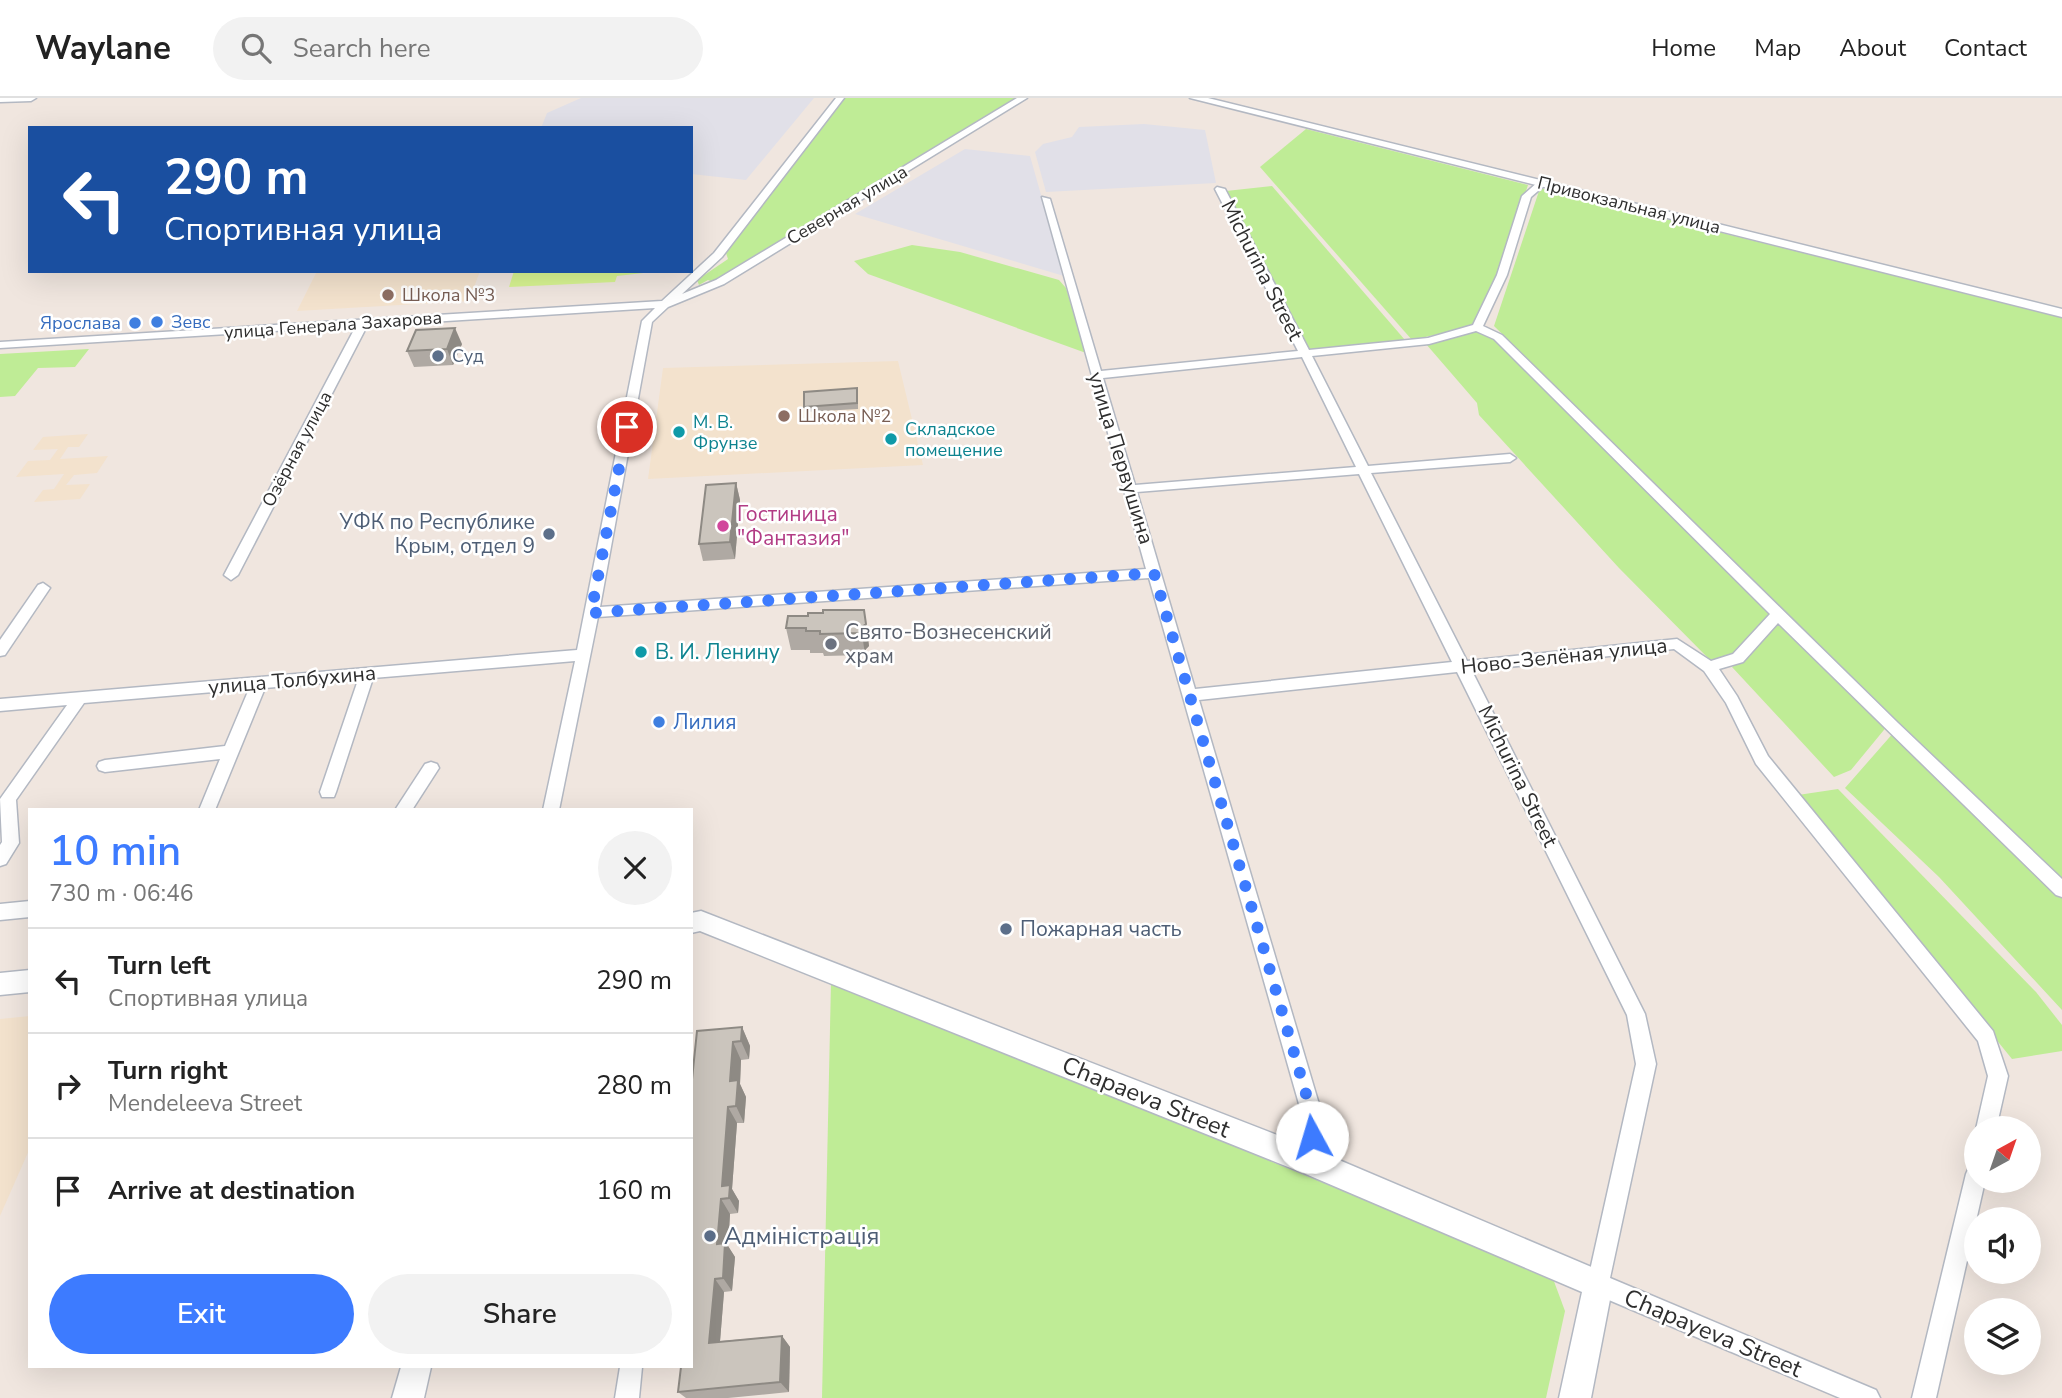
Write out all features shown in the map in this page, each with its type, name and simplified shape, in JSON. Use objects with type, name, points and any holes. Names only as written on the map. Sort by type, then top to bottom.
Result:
[{"type":"main road","points":[[0,99],[32,98]]},
{"type":"main road","name":"Привокзальная улица","points":[[1195,98],[2062,313]]},
{"type":"main road","name":"Chapaeva Street","points":[[693,923],[701,921],[714,926],[1313,1164],[1598,1284]]},
{"type":"main road","points":[[0,984],[28,981]]},
{"type":"main road","name":"Michurina Street","points":[[1575,1398],[1598,1284]]},
{"type":"main road","points":[[408,1398],[416,1368]]},
{"type":"street","points":[[551,808],[647,321],[718,255],[840,98]]},
{"type":"street","name":"Северная улица","points":[[667,304],[720,282],[1023,98]]},
{"type":"street","points":[[1477,327],[1489,307],[1502,275],[1527,196],[1542,183]]},
{"type":"street","name":"Michurina Street","points":[[1220,189],[1464,668],[1636,1014],[1646,1064],[1598,1284]]},
{"type":"street","name":"улица Первушина","points":[[1045,199],[1311,1111],[1313,1164]]},
{"type":"street","name":"улица Генерала Захарова","points":[[0,345],[667,304]]},
{"type":"street","name":"Озёрная улица","points":[[231,575],[363,323]]},
{"type":"street","points":[[1096,375],[1429,341],[1477,327],[1498,337],[2062,890]]},
{"type":"street","points":[[1130,489],[1510,458]]},
{"type":"street","points":[[591,613],[1154,573]]},
{"type":"street","points":[[0,651],[43,588]]},
{"type":"street","points":[[1709,667],[1738,658],[1778,614]]},
{"type":"street","name":"Ново-Зелёная улица","points":[[1190,695],[1677,644],[1709,667],[1732,700],[1762,760],[1986,1037],[1998,1076],[1989,1116]]},
{"type":"street","name":"улица Толбухина","points":[[0,705],[583,655]]},
{"type":"street","points":[[328,792],[367,674]]},
{"type":"street","points":[[207,808],[258,683]]},
{"type":"street","points":[[0,859],[11,842],[8,799],[80,698]]},
{"type":"street","points":[[105,766],[230,752]]},
{"type":"street","points":[[404,808],[432,768]]},
{"type":"street","points":[[0,912],[28,909]]},
{"type":"street","points":[[1924,1398],[1971,1194]]},
{"type":"street","name":"Chapayeva Street","points":[[1598,1284],[1868,1398]]},
{"type":"street","points":[[627,1398],[631,1368]]},
{"type":"shaded area","points":[[581,98],[814,98],[746,180],[693,174],[693,126],[542,126],[547,113]]},
{"type":"shaded area","points":[[1144,124],[1205,130],[1216,183],[1046,192],[1035,152],[1043,144],[1072,137],[1079,127]]},
{"type":"shaded area","points":[[965,149],[1030,156],[1064,276],[855,214]]},
{"type":"shaded area","name":"Школа №3","points":[[316,273],[479,273],[469,301],[297,311]]},
{"type":"shaded area","name":"Школа №2","points":[[898,361],[923,465],[648,479],[663,368]]},
{"type":"shaded area","points":[[88,434],[79,447],[68,447],[60,459],[108,456],[97,473],[74,475],[66,485],[90,484],[80,499],[34,502],[43,490],[54,489],[64,474],[16,477],[28,461],[50,460],[58,449],[33,450],[43,437]]},
{"type":"shaded area","points":[[28,1016],[28,1153],[0,1216],[0,1019]]},
{"type":"green space","points":[[844,98],[1017,98],[713,282],[708,280],[699,285],[697,280],[728,259],[725,250]]},
{"type":"green space","points":[[1306,129],[1528,185],[1498,275],[1474,326],[1412,340],[1260,167]]},
{"type":"green space","points":[[1272,186],[1405,340],[1309,350],[1226,191]]},
{"type":"green space","points":[[1540,188],[2062,317],[2062,887],[1494,326]]},
{"type":"green space","points":[[912,245],[960,252],[1059,280],[1066,288],[1086,353],[868,274],[854,261]]},
{"type":"green space","points":[[513,273],[643,273],[617,276],[615,282],[509,287]]},
{"type":"green space","points":[[1479,331],[1494,337],[1773,614],[1748,644],[1726,661],[1709,659],[1619,568],[1479,415],[1477,403],[1426,344]]},
{"type":"green space","points":[[89,349],[75,367],[38,368],[15,396],[0,397],[0,354]]},
{"type":"green space","points":[[1782,622],[1888,725],[1851,770],[1834,777],[1732,667],[1747,656],[1776,624]]},
{"type":"green space","points":[[1895,731],[2062,897],[2062,1010],[1939,877],[1845,788]]},
{"type":"green space","points":[[1838,789],[2036,992],[2062,1025],[2062,1051],[2012,1059],[1798,795]]},
{"type":"green space","points":[[831,982],[1552,1276],[1565,1311],[1546,1398],[822,1398]]},
{"type":"building","points":[[455,328],[447,349],[407,351],[416,330]]},
{"type":"building","points":[[857,388],[857,403],[804,407],[804,392]]},
{"type":"building","points":[[736,483],[730,542],[699,544],[706,485]]},
{"type":"building","points":[[823,610],[864,610],[866,624],[862,627],[862,633],[820,634],[820,631],[806,631],[806,628],[786,628],[788,616],[808,616],[808,613],[823,613]]},
{"type":"building","name":"Адміністрація","points":[[742,1027],[741,1041],[733,1042],[730,1081],[738,1080],[736,1106],[728,1107],[722,1186],[730,1185],[729,1198],[721,1199],[717,1244],[725,1243],[723,1278],[715,1279],[709,1343],[782,1336],[780,1382],[678,1392],[681,1368],[693,1368],[693,1070],[697,1031]]},
{"type":"place","name":"Школа №3","points":[[388,295]]},
{"type":"place","name":"Зевс","points":[[157,322]]},
{"type":"place","name":"Ярослава","points":[[135,323]]},
{"type":"place","name":"Суд","points":[[438,356]]},
{"type":"place","name":"Школа №2","points":[[784,416]]},
{"type":"place","name":"М. В. Фрунзе","points":[[679,432]]},
{"type":"place","name":"Складское помещение","points":[[891,439]]},
{"type":"place","name":"Гостиница \"Фантазия\"","points":[[723,526]]},
{"type":"place","name":"УФК по Республике Крым, отдел 9","points":[[549,534]]},
{"type":"place","name":"Свято-Вознесенский храм","points":[[831,644]]},
{"type":"place","name":"В. И. Ленину","points":[[641,652]]},
{"type":"place","name":"Лилия","points":[[659,722]]},
{"type":"place","name":"Пожарная часть","points":[[1006,929]]},
{"type":"place","name":"Адміністрація","points":[[710,1236]]},
{"type":"route","points":[[627,427],[591,613],[1154,573],[1311,1111],[1312,1137]]}]
